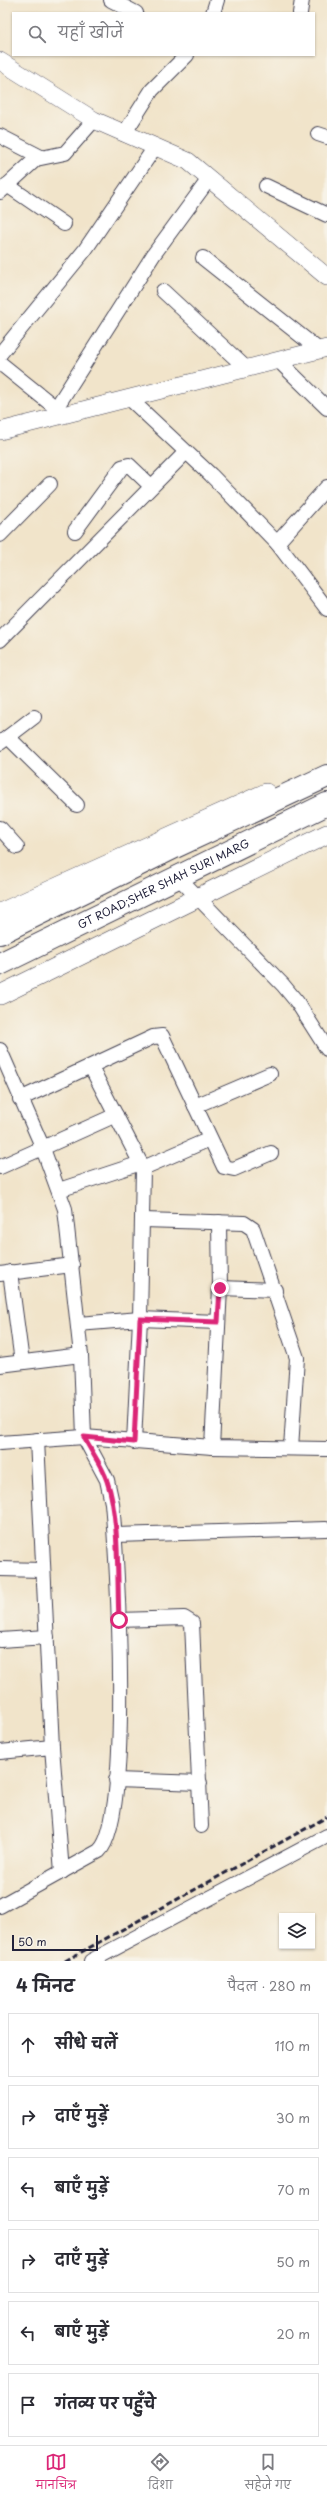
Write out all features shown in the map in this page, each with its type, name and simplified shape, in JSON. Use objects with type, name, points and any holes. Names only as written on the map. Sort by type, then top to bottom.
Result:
[{"type":"main road","points":[[0,913],[327,765]]},
{"type":"main road","points":[[0,933],[175,847],[327,776]]},
{"type":"main road","name":"GT ROAD;SHER SHAH SURI MARG","points":[[0,964],[179,878],[327,804]]},
{"type":"main road","points":[[0,995],[198,899],[327,834]]},
{"type":"street","points":[[111,0],[134,12]]},
{"type":"street","points":[[213,12],[218,0]]},
{"type":"street","points":[[300,12],[302,0]]},
{"type":"street","points":[[124,134],[152,90],[186,56]]},
{"type":"street","points":[[0,61],[94,120],[188,161],[327,277]]},
{"type":"street","points":[[64,224],[5,183],[41,157],[64,153],[94,120]]},
{"type":"street","points":[[0,136],[41,157]]},
{"type":"street","points":[[0,354],[85,250],[155,147]]},
{"type":"street","points":[[52,414],[154,254],[209,179]]},
{"type":"street","points":[[266,186],[327,215]]},
{"type":"street","points":[[203,258],[323,349]]},
{"type":"street","points":[[163,291],[247,369]]},
{"type":"street","points":[[0,431],[52,414],[130,399],[323,349]]},
{"type":"street","points":[[278,360],[327,408]]},
{"type":"street","points":[[0,363],[52,414]]},
{"type":"street","points":[[130,399],[186,452],[277,543],[327,609]]},
{"type":"street","points":[[0,640],[186,452]]},
{"type":"street","points":[[75,531],[122,467],[129,465],[151,486]]},
{"type":"street","points":[[0,535],[50,484]]},
{"type":"street","points":[[277,543],[327,487]]},
{"type":"street","points":[[34,718],[4,740],[77,805]]},
{"type":"street","points":[[0,828],[17,847]]},
{"type":"street","points":[[179,878],[283,985],[297,1002],[327,1049]]},
{"type":"street","points":[[20,1099],[153,1037],[162,1036],[221,1163],[228,1169],[234,1169],[271,1153]]},
{"type":"street","points":[[0,1050],[20,1099],[42,1146],[65,1209],[81,1355],[84,1437],[107,1480],[115,1535],[121,1708],[116,1780],[108,1840],[99,1851],[0,1906]]},
{"type":"street","points":[[91,1067],[142,1166],[143,1220],[134,1442]]},
{"type":"street","points":[[195,1106],[270,1074]]},
{"type":"street","points":[[0,1167],[42,1146],[116,1115]]},
{"type":"street","points":[[59,1190],[142,1166],[210,1139]]},
{"type":"street","points":[[143,1220],[244,1223],[254,1229],[297,1358],[291,1448]]},
{"type":"street","points":[[212,1447],[220,1288],[219,1222]]},
{"type":"street","points":[[22,1362],[5,1273],[72,1265]]},
{"type":"street","points":[[220,1288],[275,1290]]},
{"type":"street","points":[[78,1324],[140,1319],[218,1322]]},
{"type":"street","points":[[0,1365],[81,1355]]},
{"type":"street","points":[[0,1443],[84,1437],[212,1447],[327,1449]]},
{"type":"street","points":[[37,1440],[42,1570],[47,1637],[52,1747],[62,1872]]},
{"type":"street","points":[[115,1535],[326,1529]]},
{"type":"street","points":[[0,1569],[42,1570]]},
{"type":"street","points":[[119,1620],[184,1618],[192,1622],[201,1826]]},
{"type":"street","points":[[0,1640],[47,1637]]},
{"type":"street","points":[[0,1752],[52,1747]]},
{"type":"street","points":[[116,1780],[200,1783]]},
{"type":"street","points":[[91,1961],[327,1836]]},
{"type":"railway","points":[[65,1961],[327,1817]]},
{"type":"route","points":[[119,1620],[115,1535],[110,1491],[107,1480],[84,1437],[134,1442],[140,1319],[218,1322],[220,1288]]}]
